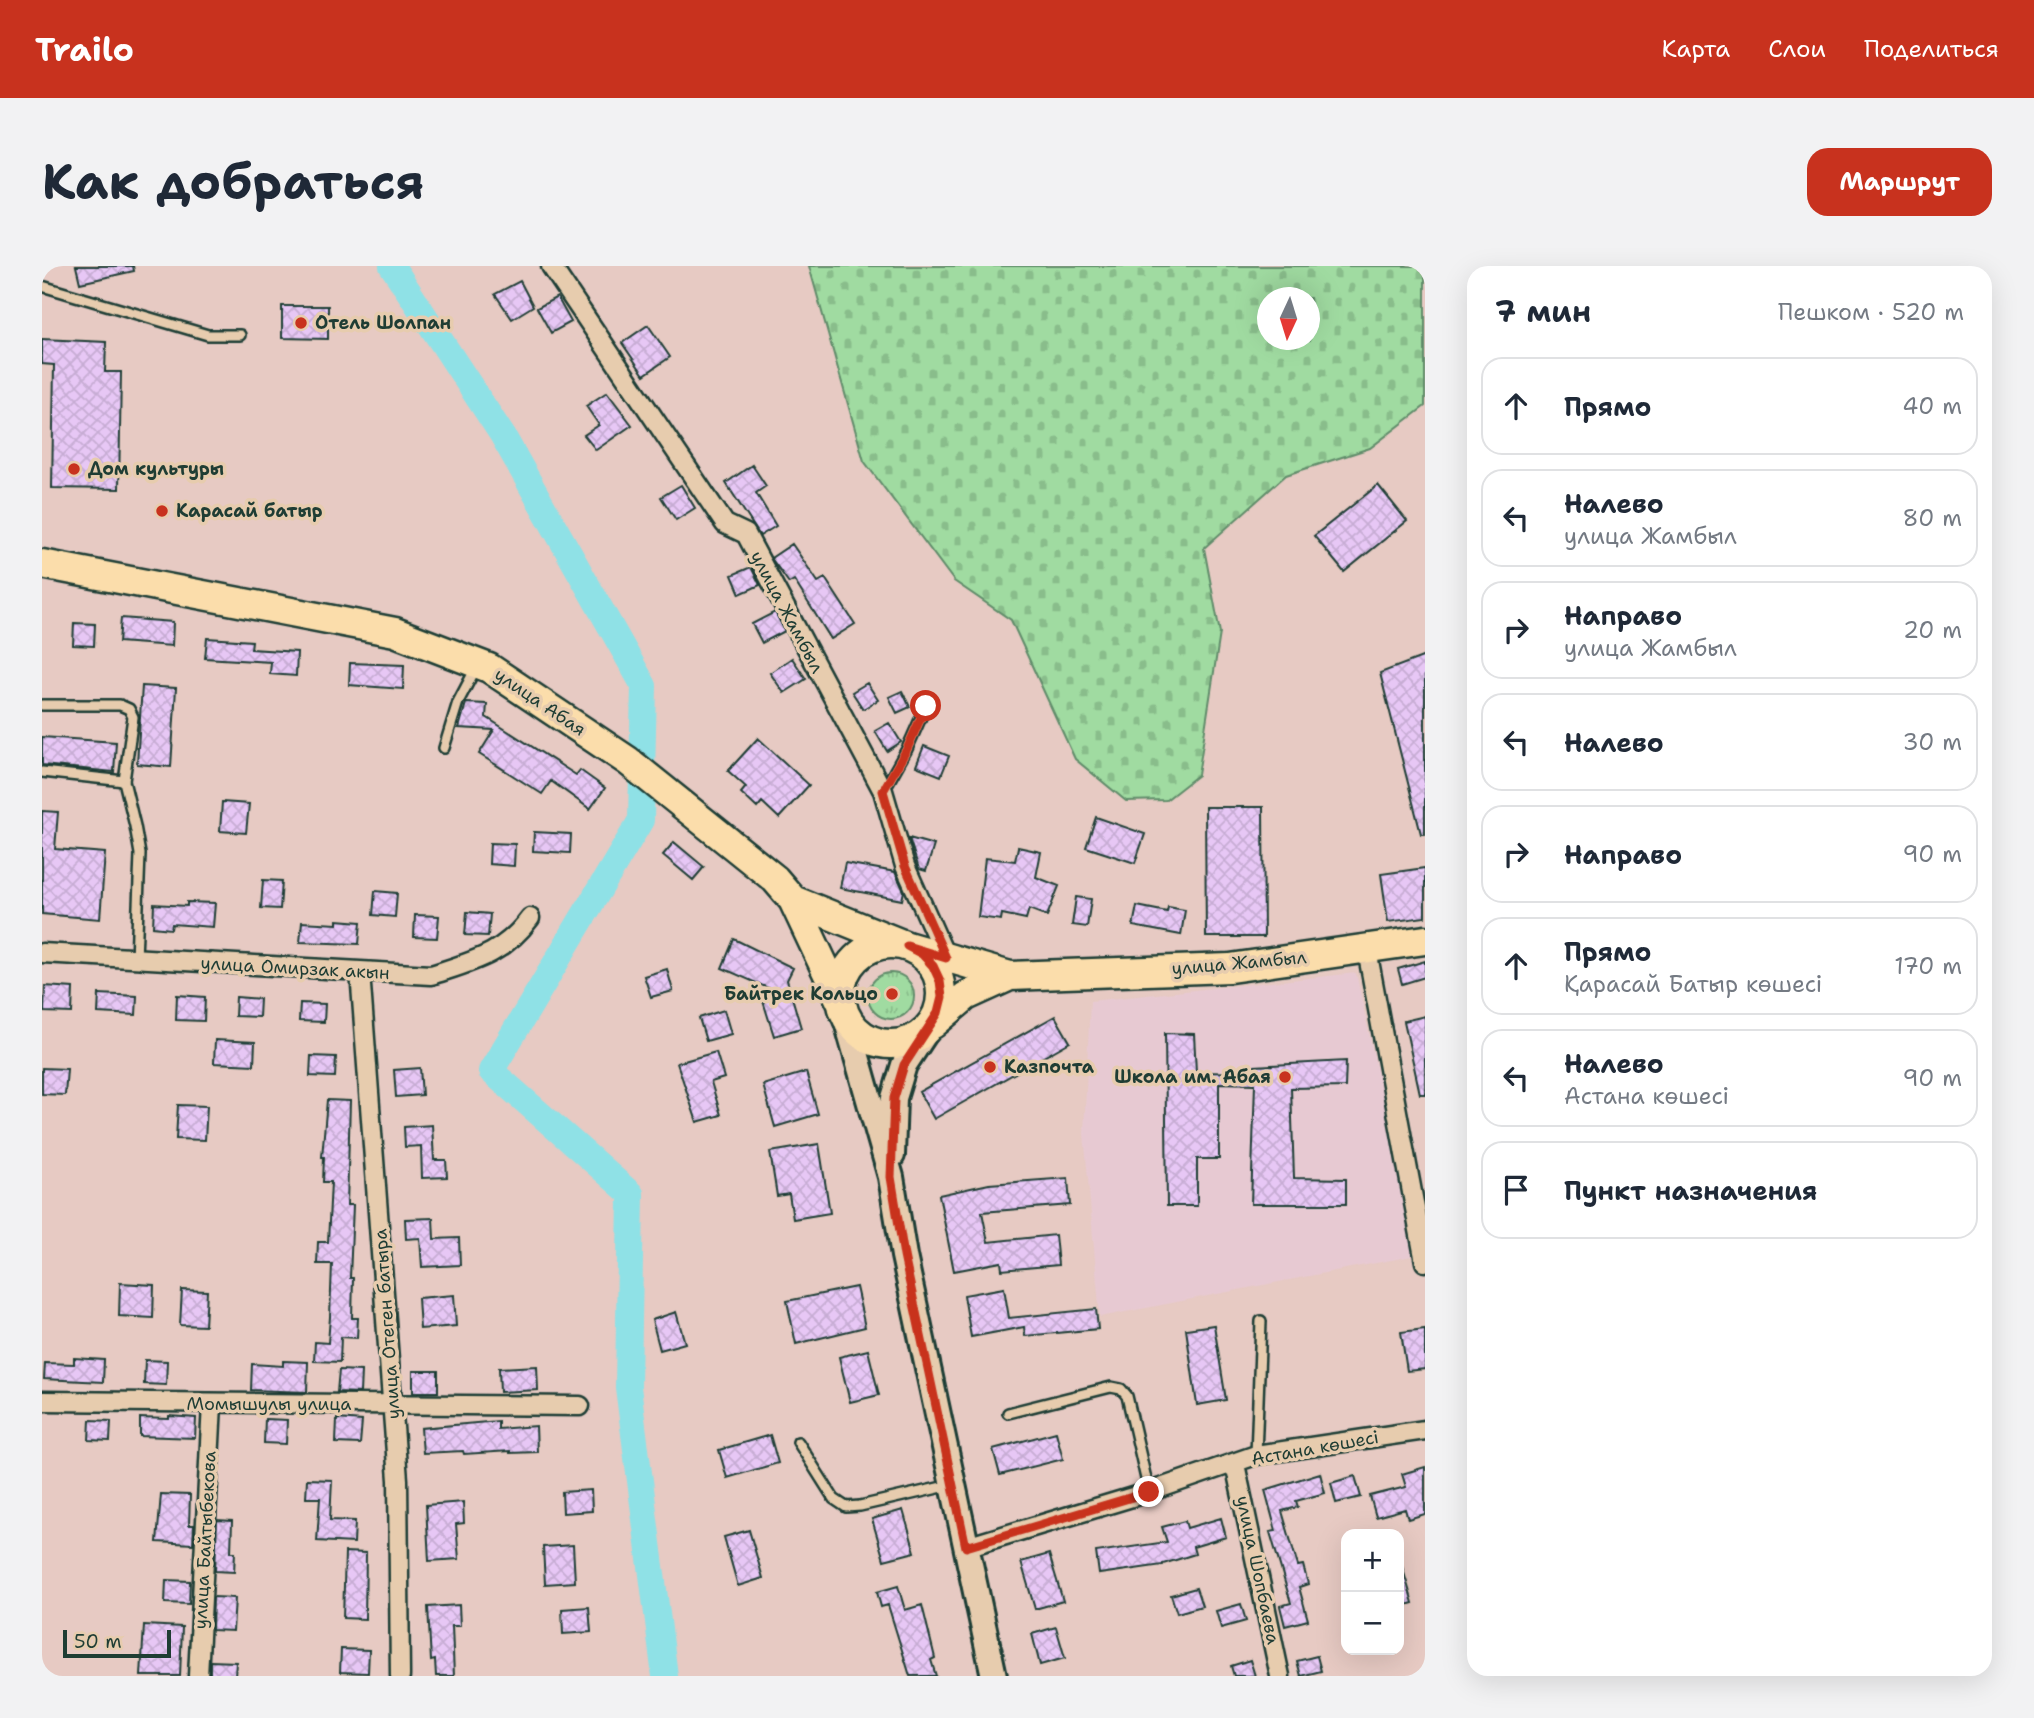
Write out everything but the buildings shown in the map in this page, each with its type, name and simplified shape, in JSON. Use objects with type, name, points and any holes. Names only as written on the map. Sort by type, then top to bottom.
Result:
[{"type":"main road","name":"улица Абая","points":[[42,564],[395,632],[489,668],[628,761],[775,878],[793,900],[842,1004]]},
{"type":"main road","name":"улица Жамбыл","points":[[793,900],[907,946],[1010,976],[1230,968],[1425,940]]},
{"type":"main road","points":[[891,1177],[894,1098],[904,1065],[938,1013],[942,997],[940,981],[933,966],[922,954],[907,946],[893,943],[864,951],[853,961],[841,988],[842,1004],[891,1177],[904,1256],[994,1676]]},
{"type":"main road","name":"улица Жамбыл","points":[[929,1027],[966,996],[1010,976]]},
{"type":"main road","points":[[842,1004],[847,1018],[857,1031],[886,1044],[902,1043],[917,1037],[929,1027]]},
{"type":"street","name":"улица Жамбыл","points":[[551,266],[724,524],[746,534],[883,791],[905,866],[946,958]]},
{"type":"street","name":"улица Омирзак акын","points":[[42,953],[431,975],[488,956],[519,933],[530,918]]},
{"type":"street","points":[[1367,950],[1425,1262]]},
{"type":"street","name":"улица Отеген батыра","points":[[360,972],[398,1480],[400,1676]]},
{"type":"street","name":"Момышулы улица","points":[[42,1401],[580,1406]]},
{"type":"street","name":"улица Байтыбекова","points":[[198,1676],[212,1404]]},
{"type":"street","name":"Астана көшесі","points":[[966,1547],[1149,1492],[1256,1455],[1425,1430]]},
{"type":"street","name":"улица Шопбаева","points":[[1235,1464],[1280,1676]]},
{"type":"lane","points":[[42,286],[208,335],[240,335]]},
{"type":"lane","points":[[444,748],[458,702],[478,664]]},
{"type":"lane","points":[[42,705],[120,705],[129,709],[133,717],[124,781],[140,855],[136,959]]},
{"type":"lane","points":[[883,791],[907,749],[926,706]]},
{"type":"lane","points":[[42,772],[124,781]]},
{"type":"lane","points":[[1256,1455],[1261,1321]]},
{"type":"lane","points":[[1008,1413],[1111,1387],[1121,1389],[1127,1396],[1149,1492]]},
{"type":"lane","points":[[798,1442],[834,1499],[846,1507],[953,1485]]},
{"type":"shaded area","points":[[1356,973],[1417,1255],[1100,1317],[1084,1133],[1090,1001]]},
{"type":"green space","points":[[809,266],[1425,266],[1425,406],[1370,448],[1286,475],[1204,548],[1220,633],[1198,775],[1166,800],[1126,801],[1075,759],[1011,620],[954,581],[864,461]]},
{"type":"green space","points":[[891,973],[907,980],[914,996],[907,1012],[891,1019],[875,1012],[868,996],[875,980]]},
{"type":"waterway","points":[[392,266],[503,436],[644,686],[641,820],[491,1071],[631,1194],[628,1387],[665,1676]]},
{"type":"place","name":"Отель Шолпан","points":[[301,323]]},
{"type":"place","name":"Дом культуры","points":[[74,469]]},
{"type":"place","name":"Карасай батыр","points":[[162,511]]},
{"type":"place","name":"Байтрек Кольцо","points":[[892,994]]},
{"type":"place","name":"Казпочта","points":[[990,1067]]},
{"type":"place","name":"Школа им. Абая","points":[[1285,1077]]},
{"type":"route","points":[[926,706],[907,749],[883,791],[905,866],[946,958],[907,946],[922,954],[933,966],[940,981],[942,997],[938,1013],[904,1065],[894,1098],[891,1177],[904,1256],[966,1547],[1149,1492]]}]
